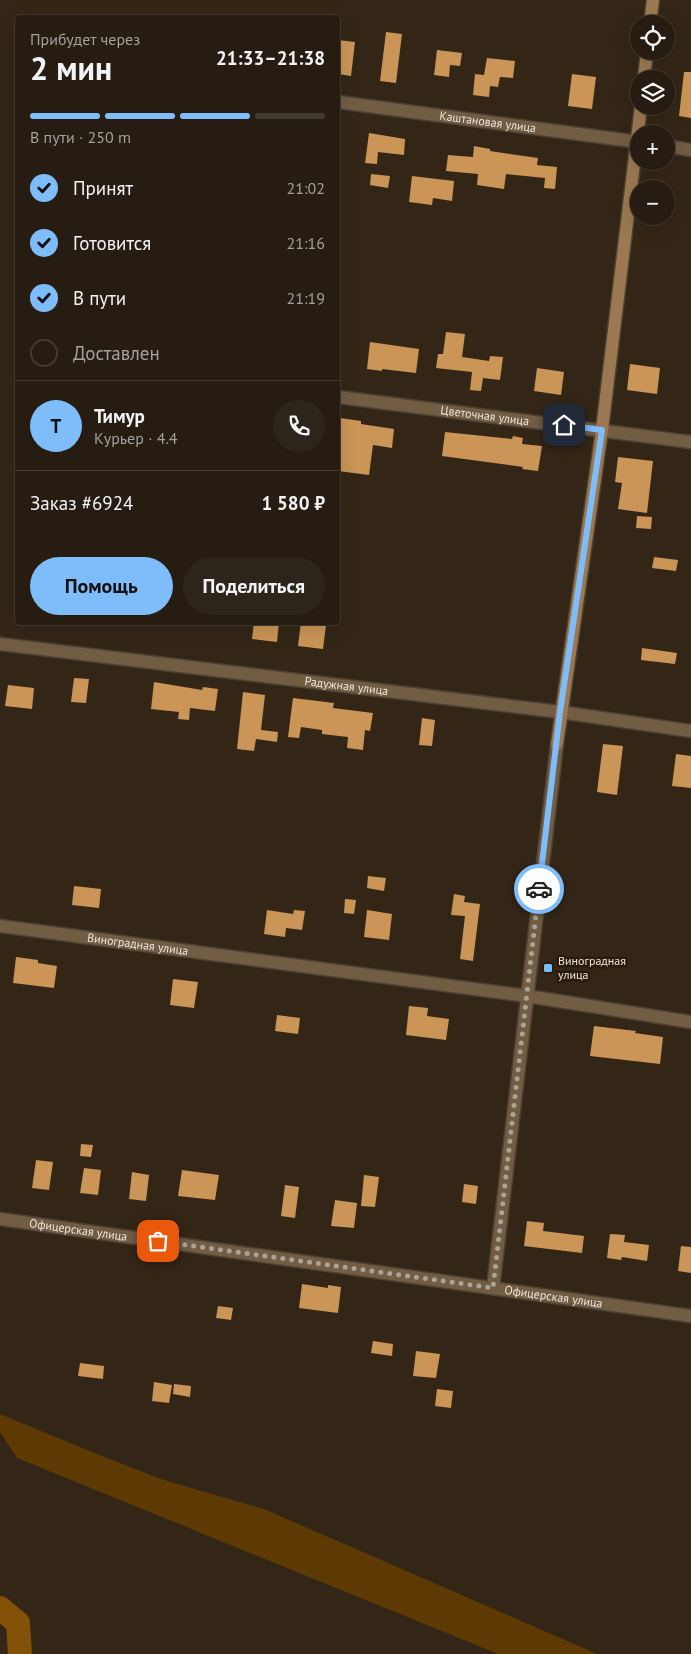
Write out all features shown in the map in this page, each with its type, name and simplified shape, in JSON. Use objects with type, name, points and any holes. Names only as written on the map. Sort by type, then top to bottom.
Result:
[{"type":"street","points":[[651,15],[653,0]]},
{"type":"street","name":"Каштановая улица","points":[[340,102],[630,141]]},
{"type":"street","points":[[675,147],[691,150]]},
{"type":"street","points":[[493,1288],[560,712],[602,430],[634,170]]},
{"type":"street","name":"Цветочная улица","points":[[340,397],[691,442]]},
{"type":"street","name":"Радужная улица","points":[[0,644],[560,712],[691,731]]},
{"type":"street","name":"Виноградная улица","points":[[0,926],[527,996],[691,1022]]},
{"type":"street","name":"Офицерская улица","points":[[0,1219],[691,1316]]},
{"type":"shaded area","points":[[0,1414],[161,1479],[264,1509],[597,1654],[498,1654],[17,1458],[0,1432]]},
{"type":"building","points":[[386,32],[402,34],[396,83],[380,81]]},
{"type":"building","points":[[340,40],[355,42],[351,76],[340,74]]},
{"type":"building","points":[[437,50],[462,53],[460,66],[450,65],[449,77],[434,75]]},
{"type":"building","points":[[487,58],[515,61],[513,78],[500,77],[498,87],[490,86],[489,97],[473,95],[475,74],[484,75]]},
{"type":"building","points":[[684,72],[691,72],[691,118],[679,116]]},
{"type":"building","points":[[572,74],[596,77],[592,109],[568,106]]},
{"type":"building","points":[[369,133],[405,139],[404,155],[378,152],[377,164],[365,163]]},
{"type":"building","points":[[474,146],[490,149],[490,151],[538,158],[537,165],[557,167],[555,189],[544,188],[545,178],[506,174],[504,189],[477,185],[478,174],[446,171],[448,155],[473,157]]},
{"type":"building","points":[[371,174],[390,176],[388,188],[370,185]]},
{"type":"building","points":[[412,176],[454,181],[452,201],[433,198],[432,205],[409,202]]},
{"type":"building","points":[[446,332],[465,334],[462,357],[489,361],[490,356],[503,357],[500,380],[483,378],[481,391],[470,390],[472,372],[436,368],[438,354],[443,354]]},
{"type":"building","points":[[370,342],[419,349],[416,373],[367,369]]},
{"type":"building","points":[[630,364],[660,368],[657,394],[627,390]]},
{"type":"building","points":[[537,368],[564,372],[561,395],[534,391]]},
{"type":"building","points":[[340,418],[361,421],[361,424],[394,429],[392,448],[373,445],[369,475],[340,471]]},
{"type":"building","points":[[445,432],[512,439],[513,436],[523,438],[522,444],[542,446],[538,471],[522,469],[523,467],[442,456]]},
{"type":"building","points":[[618,457],[653,461],[647,513],[618,509],[622,483],[615,482]]},
{"type":"building","points":[[637,516],[652,517],[651,529],[636,528]]},
{"type":"building","points":[[654,557],[678,560],[676,571],[652,568]]},
{"type":"building","points":[[254,625],[279,625],[277,642],[252,639]]},
{"type":"building","points":[[301,625],[326,625],[323,649],[298,646]]},
{"type":"building","points":[[642,648],[677,653],[675,664],[641,660]]},
{"type":"building","points":[[74,678],[89,679],[86,703],[71,702]]},
{"type":"building","points":[[154,682],[202,690],[203,687],[218,689],[215,711],[190,708],[189,720],[178,719],[179,712],[151,709]]},
{"type":"building","points":[[8,685],[34,688],[32,709],[5,706]]},
{"type":"building","points":[[243,692],[265,695],[261,730],[278,732],[277,742],[256,739],[254,751],[237,749]]},
{"type":"building","points":[[293,698],[334,703],[333,708],[373,713],[370,731],[365,730],[363,750],[347,748],[348,737],[322,734],[322,730],[301,727],[299,738],[288,737]]},
{"type":"building","points":[[422,718],[435,720],[432,746],[419,745]]},
{"type":"building","points":[[603,744],[623,746],[617,795],[597,792]]},
{"type":"building","points":[[676,754],[691,756],[691,788],[672,786]]},
{"type":"building","points":[[368,876],[386,878],[384,891],[367,888]]},
{"type":"building","points":[[74,886],[101,889],[99,908],[72,905]]},
{"type":"building","points":[[454,894],[465,896],[464,902],[480,904],[473,961],[460,959],[465,916],[451,915]]},
{"type":"building","points":[[345,899],[356,900],[354,914],[344,913]]},
{"type":"building","points":[[267,910],[293,914],[294,910],[305,911],[302,930],[286,928],[285,937],[264,934]]},
{"type":"building","points":[[367,910],[392,914],[389,940],[364,937]]},
{"type":"building","points":[[16,957],[38,960],[38,963],[57,966],[54,988],[13,983]]},
{"type":"building","points":[[173,979],[198,982],[194,1008],[170,1005]]},
{"type":"building","points":[[409,1006],[428,1008],[427,1016],[449,1019],[446,1040],[406,1035]]},
{"type":"building","points":[[277,1015],[300,1018],[298,1034],[275,1031]]},
{"type":"building","points":[[594,1026],[636,1031],[635,1033],[663,1037],[660,1064],[590,1056]]},
{"type":"building","points":[[81,1144],[93,1145],[91,1157],[80,1156]]},
{"type":"building","points":[[36,1160],[53,1162],[49,1190],[32,1188]]},
{"type":"building","points":[[84,1168],[101,1170],[98,1195],[80,1193]]},
{"type":"building","points":[[182,1170],[219,1175],[215,1200],[178,1196]]},
{"type":"building","points":[[132,1172],[149,1175],[146,1201],[129,1199]]},
{"type":"building","points":[[364,1175],[379,1177],[375,1207],[361,1206]]},
{"type":"building","points":[[464,1184],[478,1186],[476,1204],[462,1202]]},
{"type":"building","points":[[285,1185],[299,1187],[295,1218],[281,1216]]},
{"type":"building","points":[[335,1200],[357,1203],[354,1228],[331,1226]]},
{"type":"building","points":[[527,1221],[544,1223],[543,1231],[584,1236],[582,1253],[524,1246]]},
{"type":"building","points":[[610,1234],[625,1235],[624,1242],[649,1245],[647,1261],[622,1257],[621,1260],[607,1258]]},
{"type":"building","points":[[681,1246],[691,1247],[691,1273],[678,1271]]},
{"type":"building","points":[[302,1284],[328,1288],[328,1285],[341,1287],[338,1313],[299,1308]]},
{"type":"building","points":[[218,1306],[233,1308],[231,1320],[216,1318]]},
{"type":"building","points":[[373,1341],[393,1344],[392,1356],[371,1353]]},
{"type":"building","points":[[416,1351],[440,1354],[436,1378],[413,1376]]},
{"type":"building","points":[[80,1363],[104,1366],[103,1379],[78,1376]]},
{"type":"building","points":[[154,1382],[172,1385],[169,1403],[152,1401]]},
{"type":"building","points":[[174,1384],[191,1386],[190,1397],[173,1394]]},
{"type":"building","points":[[437,1389],[453,1391],[451,1408],[435,1406]]},
{"type":"waterway","points":[[0,1608],[18,1623],[20,1654]]},
{"type":"way so far","points":[[158,1241],[493,1288],[539,889]]},
{"type":"place","name":"Виноградная улица","points":[[548,968]]},
{"type":"route","points":[[539,889],[560,712],[602,430],[564,425]]}]
